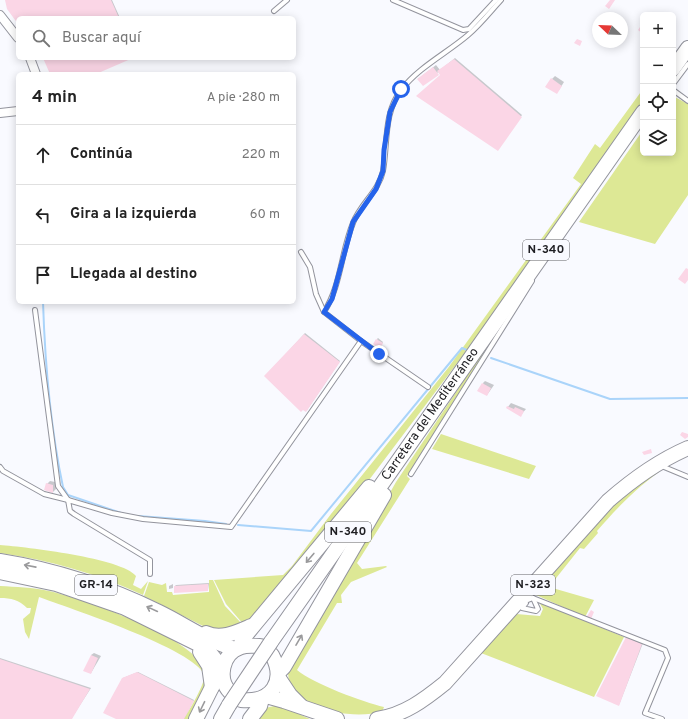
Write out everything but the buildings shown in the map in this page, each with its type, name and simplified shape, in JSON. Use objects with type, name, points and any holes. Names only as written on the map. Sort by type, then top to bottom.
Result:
[{"type":"highway","points":[[676,65],[688,48]]},
{"type":"highway","name":"Carretera del Mediterráneo","points":[[221,719],[267,648],[640,116]]},
{"type":"highway","points":[[196,719],[212,687],[223,670],[226,660],[238,648],[242,640],[255,624],[368,488],[426,410],[449,387]]},
{"type":"highway","points":[[186,632],[206,648],[223,670],[224,681],[234,699],[252,701],[264,697],[274,688],[278,675],[410,453],[425,421]]},
{"type":"highway","name":"N-323","points":[[377,719],[398,716],[426,699],[445,683],[526,600],[608,501],[635,478],[660,462],[688,448]]},
{"type":"highway","name":"GR-14","points":[[0,561],[49,570],[86,581],[118,593],[186,632]]},
{"type":"highway","name":"GR-14","points":[[0,572],[56,584],[84,593],[186,632]]},
{"type":"highway","points":[[186,632],[212,636],[224,636],[255,624]]},
{"type":"highway","points":[[186,632],[238,648],[249,645],[267,648],[277,664],[278,675],[290,695],[301,706]]},
{"type":"highway","points":[[186,632],[207,660],[211,671],[212,687]]},
{"type":"highway","points":[[264,697],[301,706],[337,719]]},
{"type":"highway","points":[[250,719],[260,706],[264,697]]},
{"type":"street","points":[[0,15],[16,35]]},
{"type":"street","points":[[31,60],[35,72]]},
{"type":"street","points":[[0,113],[16,111]]},
{"type":"lane","points":[[274,11],[287,0]]},
{"type":"lane","points":[[393,0],[462,30],[469,29],[496,0]]},
{"type":"lane","points":[[324,312],[332,299],[353,222],[376,189],[383,171],[384,150],[390,112],[401,89],[425,68],[469,34],[501,0]]},
{"type":"lane","points":[[676,80],[688,64]]},
{"type":"lane","points":[[676,92],[688,101]]},
{"type":"lane","points":[[301,252],[310,267],[316,294],[324,312],[361,341],[428,387]]},
{"type":"lane","points":[[411,474],[458,402],[533,279]]},
{"type":"lane","points":[[35,310],[58,486],[68,500],[70,511],[150,560],[150,574]]},
{"type":"lane","points":[[0,467],[3,471],[44,494],[112,513],[143,519],[231,527],[361,341]]},
{"type":"lane","points":[[660,462],[664,468],[688,477]]},
{"type":"lane","points":[[526,600],[665,650],[668,658],[645,712],[662,719]]},
{"type":"green space","points":[[640,93],[640,105],[470,346],[360,492],[271,601],[244,625],[226,604],[214,580],[283,575],[292,566],[331,514],[448,368],[581,184],[573,178],[595,144],[600,148]]},
{"type":"green space","points":[[676,98],[688,104],[688,195],[655,244],[579,222],[640,134],[640,156],[676,156]]},
{"type":"green space","points":[[531,280],[417,463],[407,476],[410,479],[357,563],[362,569],[387,567],[351,582],[341,595],[342,603],[337,603],[297,670],[315,681],[339,692],[384,707],[382,712],[370,714],[340,713],[324,710],[311,704],[299,697],[291,686],[288,673],[396,482]]},
{"type":"green space","points":[[441,434],[536,466],[529,479],[432,449]]},
{"type":"green space","points":[[658,469],[659,472],[633,493],[612,514],[584,549],[580,548],[549,587],[594,600],[585,617],[534,594],[622,497]]},
{"type":"green space","points":[[0,545],[72,554],[112,564],[127,570],[136,576],[133,585],[141,589],[148,581],[143,595],[91,574],[55,564],[0,553]]},
{"type":"green space","points":[[209,580],[213,580],[225,606],[243,625],[224,630],[203,626],[144,596],[149,582],[162,585],[166,583],[167,592],[172,592],[173,595],[209,592]]},
{"type":"green space","points":[[0,586],[24,587],[65,595],[136,621],[181,645],[197,658],[206,671],[207,677],[202,696],[189,719],[184,719],[197,697],[204,679],[204,675],[196,665],[179,654],[129,630],[39,597],[29,639],[25,632],[23,619],[30,613],[31,608],[27,608],[15,600],[0,598]]},
{"type":"green space","points":[[539,602],[624,637],[594,697],[481,653],[516,614],[540,616],[543,609]]},
{"type":"green space","points":[[279,705],[287,707],[310,719],[256,719],[265,708]]},
{"type":"waterway","points":[[43,304],[49,395],[58,464],[63,487],[68,495],[124,514]]},
{"type":"waterway","points":[[238,525],[311,531],[462,348],[467,350]]},
{"type":"waterway","points":[[491,358],[610,399],[688,398]]},
{"type":"waterway","points":[[138,516],[226,524]]},
{"type":"route","points":[[379,354],[324,312],[332,299],[338,272],[353,222],[376,189],[383,171],[384,150],[390,112],[401,89]]}]
